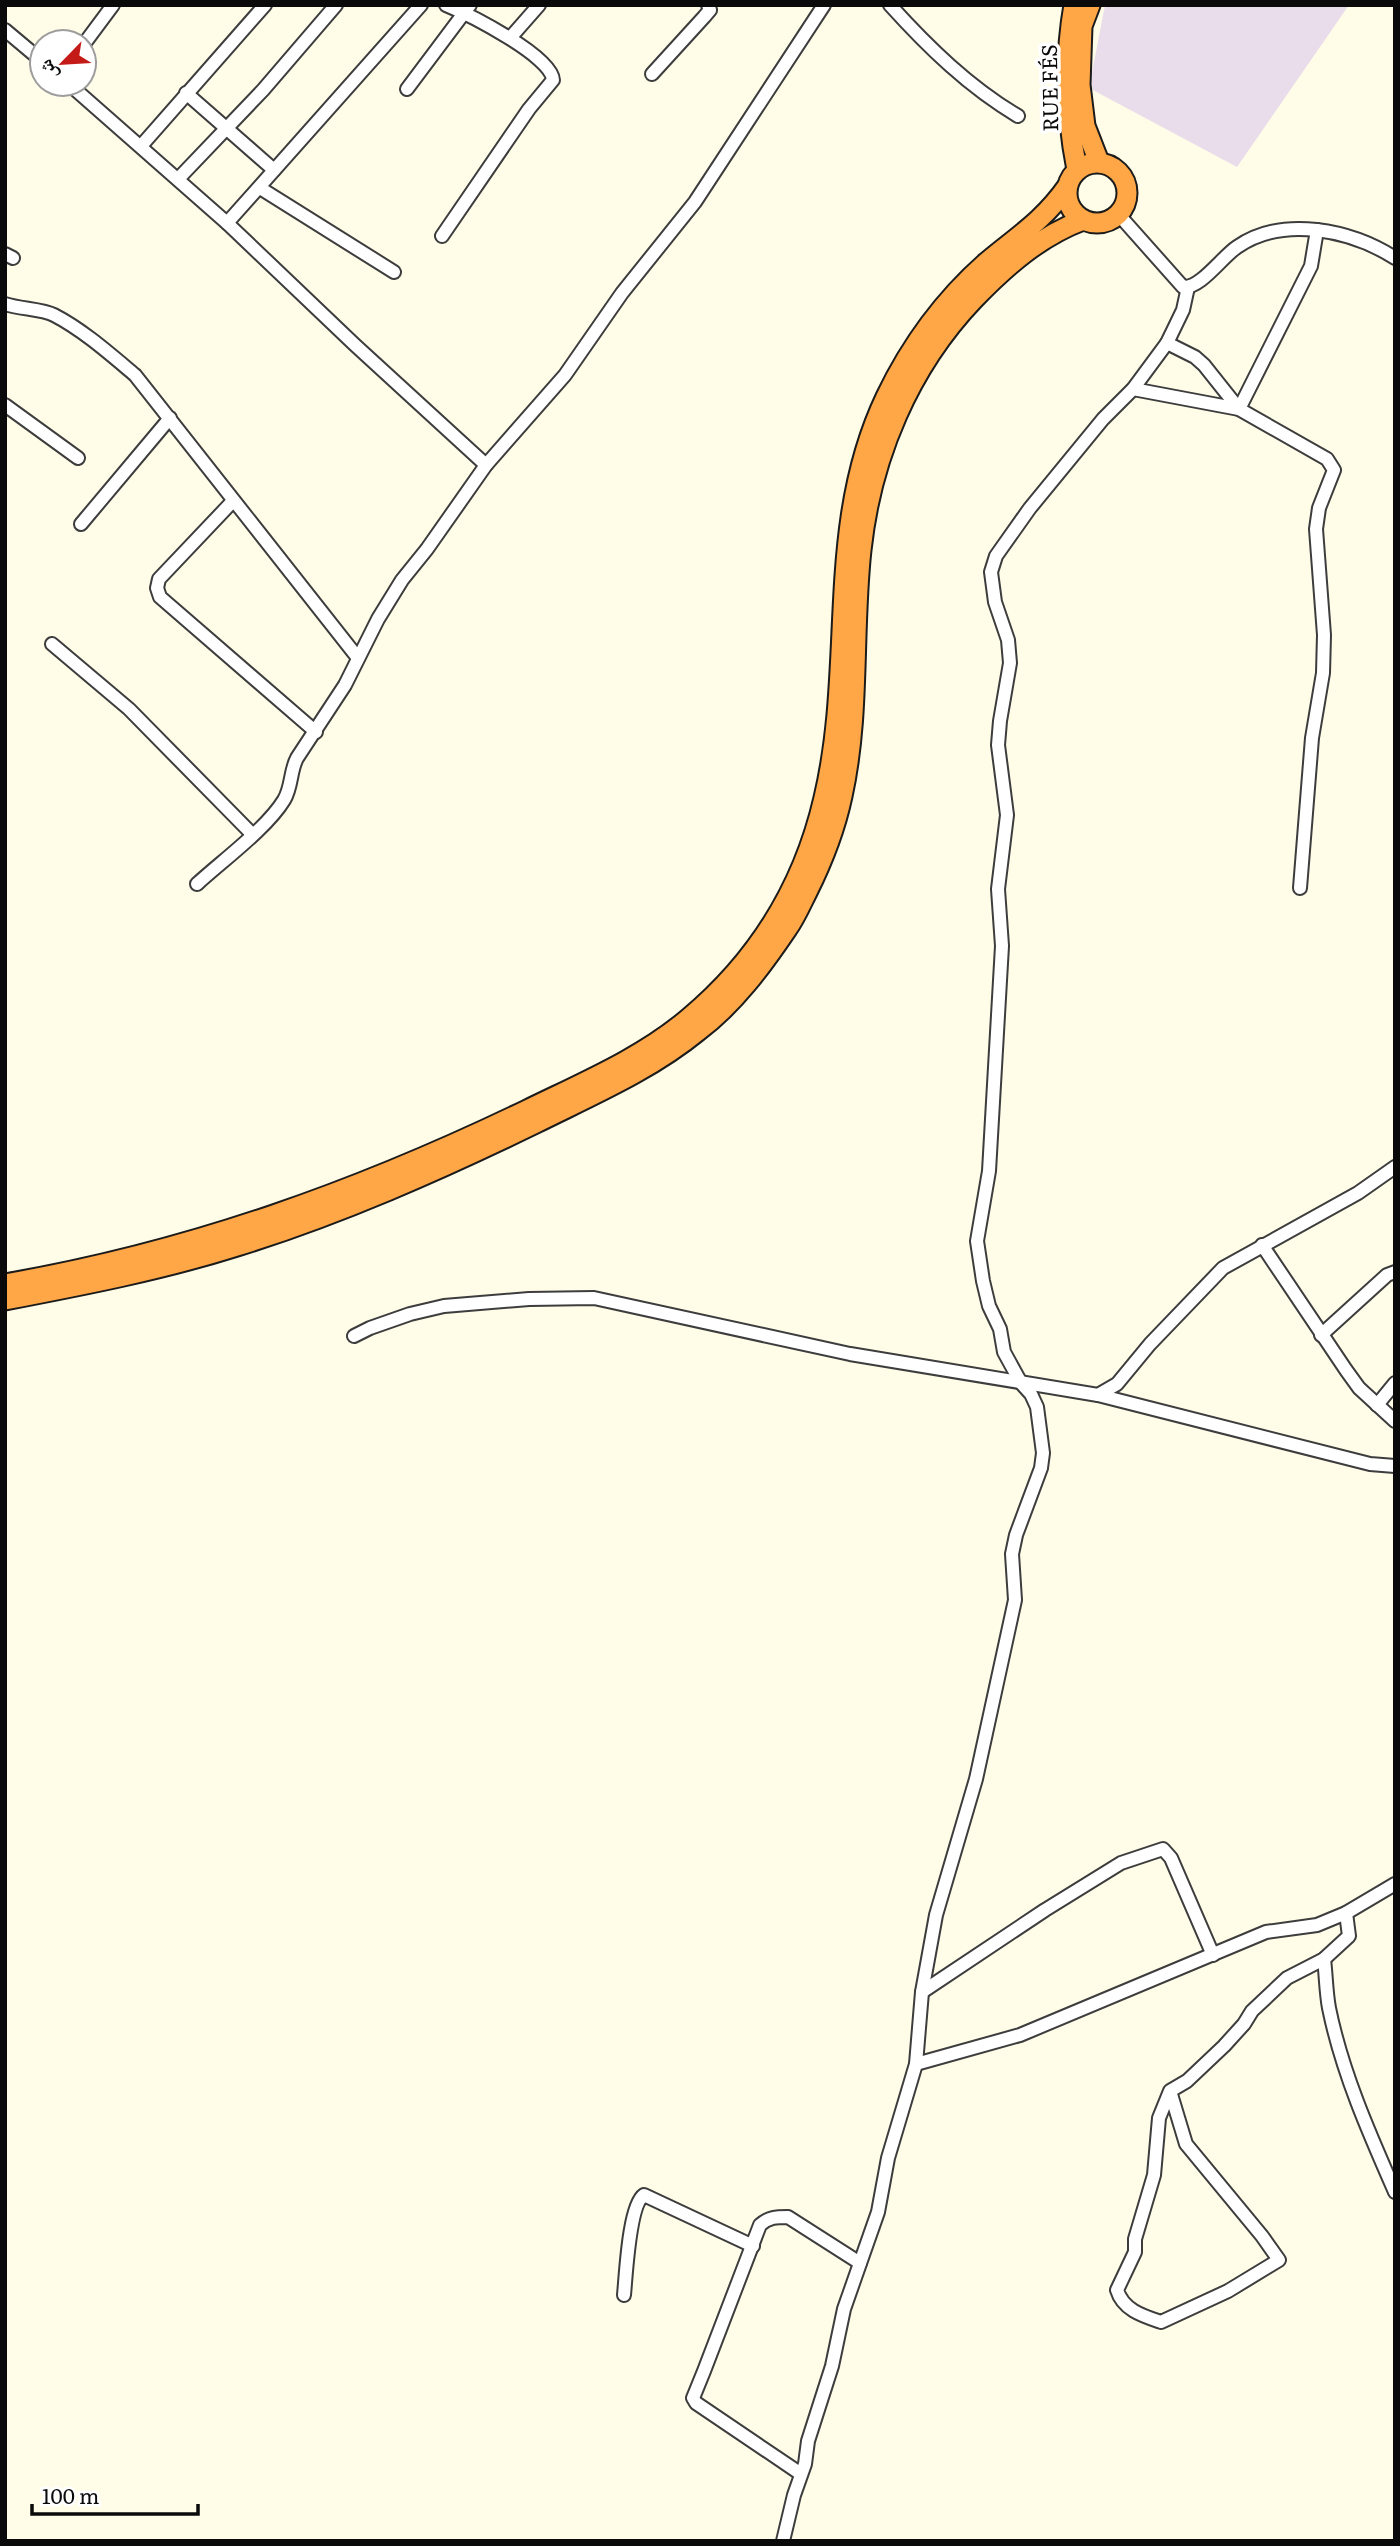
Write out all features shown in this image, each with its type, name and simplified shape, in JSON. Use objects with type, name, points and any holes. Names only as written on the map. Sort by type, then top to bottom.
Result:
[{"type":"highway","name":"RUE FÉS","points":[[1072,179],[1072,144],[1066,83],[1067,52],[1074,5]]},
{"type":"highway","name":"RUE FÉS","points":[[1090,5],[1083,26],[1080,85],[1085,126],[1099,162]]},
{"type":"highway","points":[[5,1284],[116,1262],[219,1234],[292,1210],[447,1149],[638,1053],[687,1019],[736,972],[758,946],[783,906],[811,845],[824,798],[832,758],[846,550],[853,496],[876,419],[914,347],[947,304],[985,265],[1044,217],[1072,179],[1088,163],[1099,162],[1113,166],[1123,176],[1128,190],[1126,203],[1119,215],[1108,222],[1096,224],[1083,220],[1073,212],[1068,200],[1072,179]]},
{"type":"highway","points":[[5,1300],[119,1278],[236,1247],[350,1207],[432,1172],[644,1070],[701,1030],[750,981],[791,925],[822,863],[842,796],[853,719],[861,552],[869,500],[883,450],[903,402],[936,346],[959,315],[995,277],[1043,239],[1083,220]]},
{"type":"street","points":[[96,28],[113,5]]},
{"type":"street","points":[[141,146],[265,5]]},
{"type":"street","points":[[178,179],[263,90],[336,5]]},
{"type":"street","points":[[227,223],[421,5]]},
{"type":"street","points":[[442,236],[529,109],[553,80],[553,75],[546,66],[510,38],[467,9],[446,5]]},
{"type":"street","points":[[510,38],[539,5]]},
{"type":"street","points":[[652,74],[710,10],[708,5]]},
{"type":"street","points":[[197,884],[283,802],[288,793],[293,765],[345,685],[402,580],[486,465],[565,375],[622,293],[695,202],[824,5]]},
{"type":"street","points":[[890,5],[944,61],[988,98],[1018,116]]},
{"type":"street","points":[[407,89],[467,9]]},
{"type":"street","points":[[5,30],[28,49]]},
{"type":"street","points":[[186,93],[274,170]]},
{"type":"street","points":[[85,98],[227,223],[486,465]]},
{"type":"street","points":[[260,188],[394,272]]},
{"type":"street","points":[[783,2541],[805,2464],[807,2441],[832,2367],[844,2309],[878,2212],[888,2158],[916,2064],[922,1992],[936,1915],[976,1779],[1010,1626],[1015,1600],[1012,1554],[1016,1535],[1041,1468],[1043,1453],[1039,1415],[1031,1394],[1021,1383],[1004,1352],[1000,1329],[989,1306],[977,1241],[989,1171],[1002,946],[998,889],[1007,815],[998,746],[1010,663],[1008,640],[995,602],[991,572],[996,556],[1030,508],[1103,419],[1133,389],[1167,343],[1183,310],[1183,285],[1119,215]]},
{"type":"street","points":[[1183,285],[1202,279],[1247,240],[1274,231],[1317,230],[1360,240],[1395,258]]},
{"type":"street","points":[[1239,409],[1311,266],[1317,230]]},
{"type":"street","points":[[5,304],[52,314],[135,375],[358,659]]},
{"type":"street","points":[[1167,343],[1195,357],[1204,365],[1239,409],[1327,459],[1334,470],[1319,508],[1316,529],[1324,635],[1323,673],[1312,738],[1300,888]]},
{"type":"street","points":[[1133,389],[1239,409]]},
{"type":"street","points":[[5,405],[78,458]]},
{"type":"street","points":[[81,524],[170,418]]},
{"type":"street","points":[[233,501],[159,579],[157,587],[160,597],[316,732]]},
{"type":"street","points":[[52,644],[129,709],[252,834]]},
{"type":"street","points":[[1098,1395],[1117,1384],[1150,1344],[1223,1268],[1358,1193],[1395,1167]]},
{"type":"street","points":[[1262,1245],[1359,1388],[1395,1421]]},
{"type":"street","points":[[1321,1335],[1387,1275],[1395,1272]]},
{"type":"street","points":[[354,1336],[410,1314],[444,1306],[478,1301],[584,1298],[814,1347],[1098,1395],[1370,1464],[1395,1466]]},
{"type":"street","points":[[1377,1405],[1395,1383]]},
{"type":"street","points":[[922,1992],[1121,1863],[1163,1849],[1171,1857],[1213,1955]]},
{"type":"street","points":[[916,2064],[1020,2035],[1266,1932],[1317,1925],[1346,1913],[1395,1884]]},
{"type":"street","points":[[1170,2091],[1186,2144],[1279,2260],[1228,2291],[1161,2322],[1142,2316],[1121,2301],[1117,2290],[1135,2252],[1135,2239],[1154,2175],[1159,2118],[1170,2091],[1188,2081],[1224,2046],[1252,2011],[1287,1978],[1324,1959],[1349,1936],[1346,1913]]},
{"type":"street","points":[[1324,1959],[1328,2006],[1340,2056],[1395,2192]]},
{"type":"street","points":[[624,2295],[634,2220],[638,2201],[644,2195],[753,2246]]},
{"type":"street","points":[[801,2474],[696,2403],[693,2398],[761,2225],[765,2221],[774,2217],[788,2217],[860,2263]]},
{"type":"shaded area","points":[[1105,5],[1349,5],[1237,167],[1089,88]]}]
